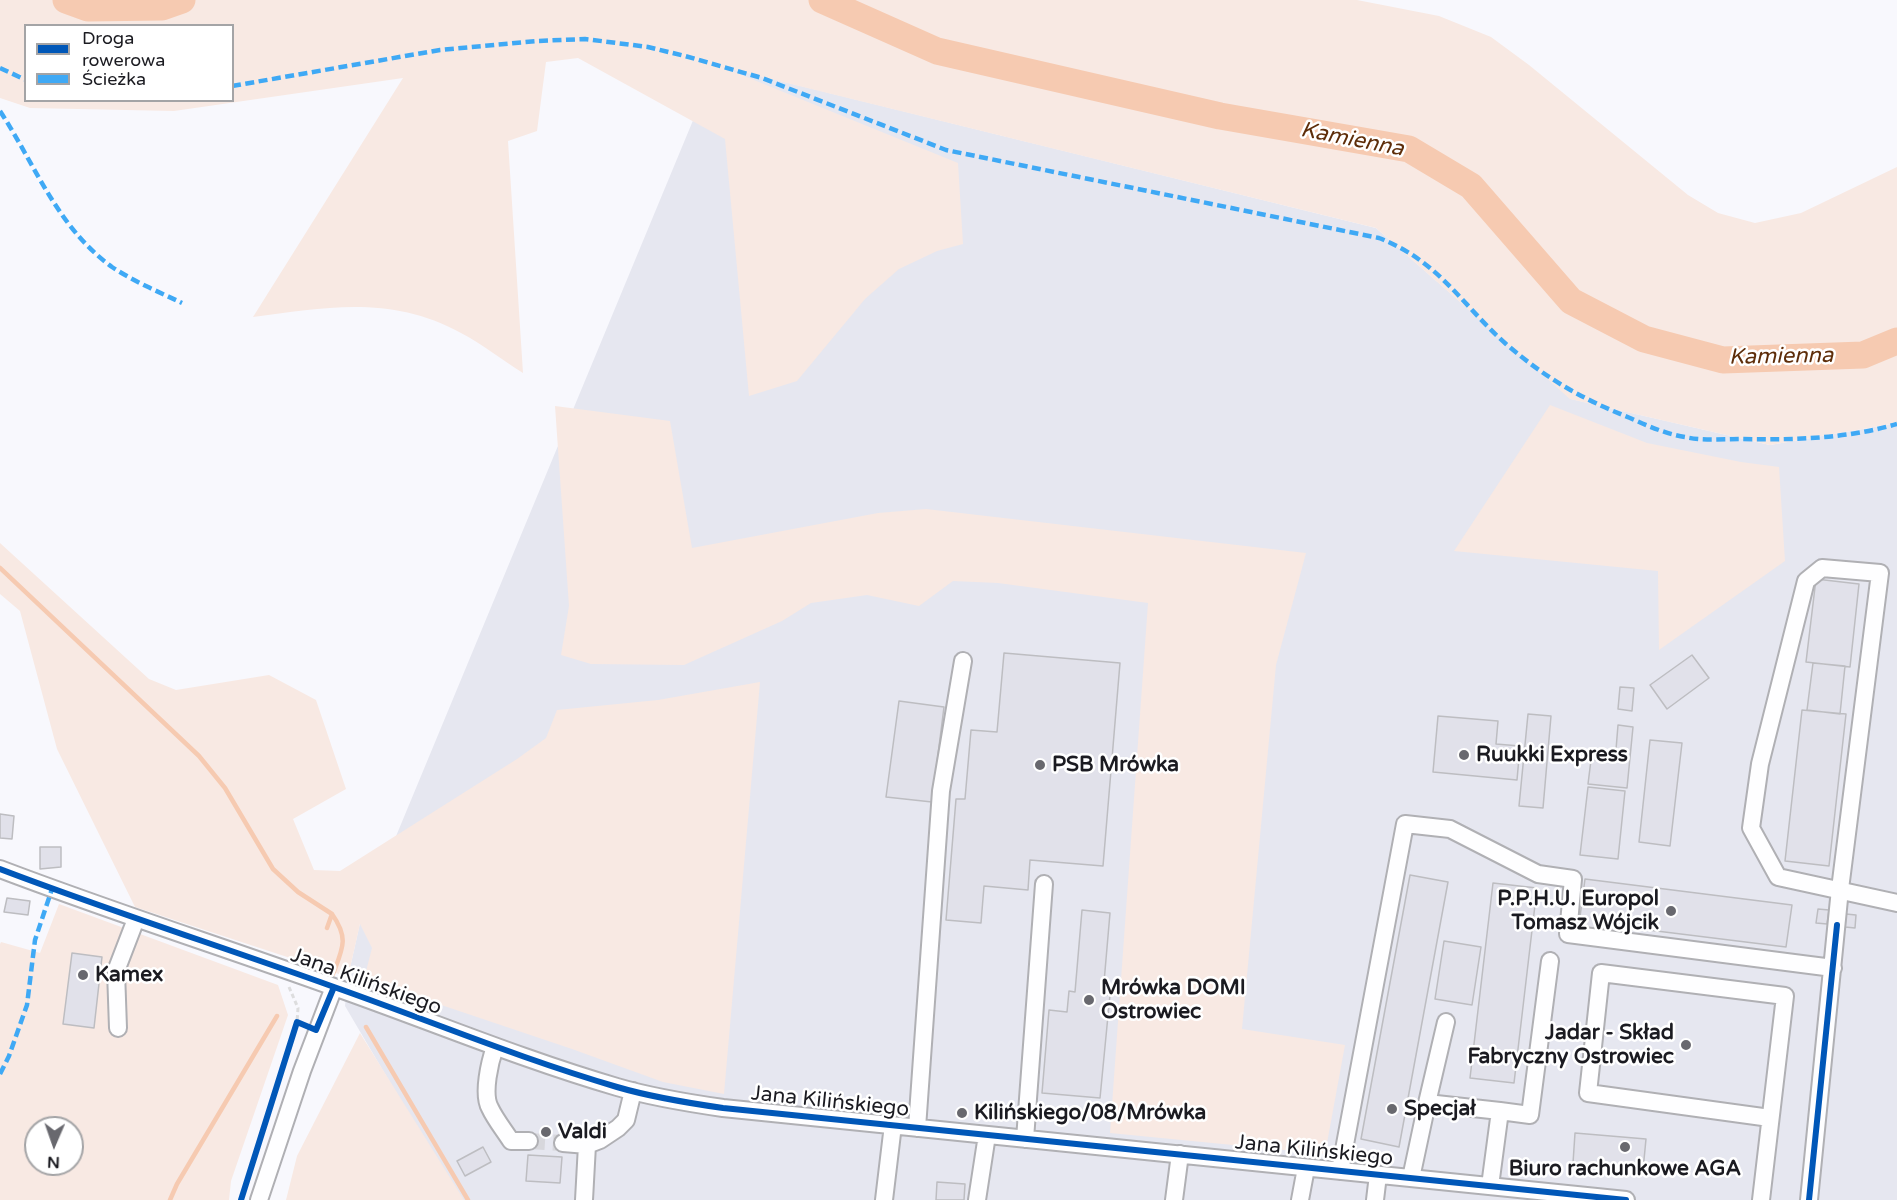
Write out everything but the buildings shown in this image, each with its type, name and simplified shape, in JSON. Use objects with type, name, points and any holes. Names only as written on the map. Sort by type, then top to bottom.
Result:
[{"type":"street","points":[[1809,1200],[1840,889],[1880,573],[1822,568],[1806,581],[1760,764],[1751,828],[1778,877],[1840,889],[1897,903]]},
{"type":"street","points":[[917,1128],[941,791],[963,661]]},
{"type":"street","points":[[1340,1171],[1405,824],[1450,829],[1538,874],[1573,879],[1568,934],[1833,968]]},
{"type":"street","name":"Jana Kilińskiego","points":[[0,869],[62,893],[334,987],[495,1047],[633,1091],[723,1108],[1490,1186],[1518,1195],[1620,1200]]},
{"type":"street","points":[[1025,1139],[1044,884]]},
{"type":"street","points":[[118,1028],[116,971],[136,919]]},
{"type":"street","points":[[1427,1103],[1530,1115],[1550,961]]},
{"type":"street","points":[[1761,1200],[1785,996],[1601,973],[1588,1093],[1770,1118]]},
{"type":"street","points":[[260,1200],[302,1071],[334,987]]},
{"type":"street","points":[[1411,1178],[1446,1022]]},
{"type":"street","points":[[495,1047],[490,1061],[488,1106],[511,1141],[529,1141]]},
{"type":"street","points":[[563,1143],[587,1145],[600,1140],[626,1120],[633,1091]]},
{"type":"street","points":[[1490,1186],[1500,1111]]},
{"type":"street","points":[[884,1200],[893,1125]]},
{"type":"street","points":[[977,1200],[987,1135]]},
{"type":"street","points":[[584,1200],[587,1145]]},
{"type":"street","points":[[1173,1200],[1180,1154]]},
{"type":"street","points":[[1300,1200],[1306,1168]]},
{"type":"street","points":[[1375,1200],[1378,1175]]},
{"type":"path","points":[[293,1034],[297,1022]]},
{"type":"shaded area","points":[[0,0],[1357,0],[1439,16],[1491,37],[1529,65],[1688,195],[1718,213],[1755,223],[1801,213],[1897,167],[1897,423],[1770,445],[1570,399],[1376,228],[722,67],[958,163],[963,244],[937,251],[899,269],[865,299],[797,381],[749,396],[725,139],[578,58],[546,62],[537,131],[508,141],[523,373],[461,333],[410,313],[359,307],[307,310],[253,317],[403,78],[174,111],[30,108],[0,98]]},
{"type":"shaded area","points":[[716,65],[1376,228],[1571,399],[1770,445],[1897,423],[1897,1200],[459,1200],[345,1006],[348,977],[360,923]]},
{"type":"shaded area","points":[[1550,405],[1647,443],[1741,462],[1779,467],[1785,561],[1659,650],[1658,571],[1454,551]]},
{"type":"shaded area","points":[[555,406],[670,421],[692,548],[878,513],[926,509],[1306,553],[1276,665],[1242,1029],[1345,1045],[1325,1154],[1110,1133],[1148,603],[998,583],[953,581],[919,606],[867,595],[811,603],[782,621],[684,665],[591,664],[561,655],[569,606]]},
{"type":"shaded area","points":[[0,543],[149,679],[176,690],[269,675],[316,700],[346,789],[293,819],[314,870],[340,871],[517,759],[546,738],[557,710],[658,700],[760,682],[724,1094],[663,1082],[364,979],[372,948],[360,924],[348,977],[135,907],[57,749],[20,611],[0,594]]},
{"type":"shaded area","points":[[59,904],[278,985],[288,1015],[231,1181],[229,1200],[0,1200],[1,942],[40,953]]},
{"type":"shaded area","points":[[360,1033],[464,1200],[286,1200],[297,1156]]},
{"type":"waterway","name":"Kamienna","points":[[66,0],[88,8],[162,7],[182,0]]},
{"type":"waterway","name":"Kamienna","points":[[822,0],[937,51],[1220,116],[1409,149],[1471,186],[1571,301],[1644,339],[1723,360],[1863,355],[1897,341]]},
{"type":"waterway","points":[[0,568],[199,756],[225,788],[273,869],[298,892],[332,914],[327,928]]},
{"type":"waterway","points":[[332,914],[341,930],[343,943],[333,974]]},
{"type":"waterway","points":[[170,1200],[177,1184],[277,1016]]},
{"type":"waterway","points":[[366,1027],[468,1200]]},
{"type":"tunnel","points":[[529,1141],[563,1143]]},
{"type":"marked path","points":[[234,86],[440,50],[585,39],[648,47],[762,78],[946,150],[1379,238],[1400,248],[1434,271],[1506,344],[1550,378],[1595,403],[1671,434],[1706,439],[1800,439],[1839,436],[1897,424]]},
{"type":"marked path","points":[[0,68],[24,79]]},
{"type":"marked path","points":[[0,111],[62,215],[93,251],[120,272],[182,303]]},
{"type":"marked path","points":[[0,1074],[9,1056],[27,1005],[35,940],[52,889]]},
{"type":"cycle path","points":[[0,869],[546,1064],[656,1097],[723,1108],[1626,1200]]},
{"type":"cycle path","points":[[1809,1200],[1837,925]]},
{"type":"cycle path","points":[[241,1200],[297,1022],[316,1030],[334,987]]},
{"type":"place","name":"Ruukki Express","points":[[1464,755]]},
{"type":"place","name":"PSB Mrówka","points":[[1040,765]]},
{"type":"place","name":"P.P.H.U. Europol Tomasz Wójcik","points":[[1671,911]]},
{"type":"place","name":"Kamex","points":[[83,975]]},
{"type":"place","name":"Mrówka DOMI Ostrowiec","points":[[1089,1000]]},
{"type":"place","name":"Jadar - Skład Fabryczny Ostrowiec","points":[[1686,1045]]},
{"type":"place","name":"Specjał","points":[[1392,1109]]},
{"type":"place","name":"Kilińskiego/08/Mrówka","points":[[962,1113]]},
{"type":"place","name":"Valdi","points":[[546,1132]]},
{"type":"place","name":"Biuro rachunkowe AGA","points":[[1625,1147]]}]
